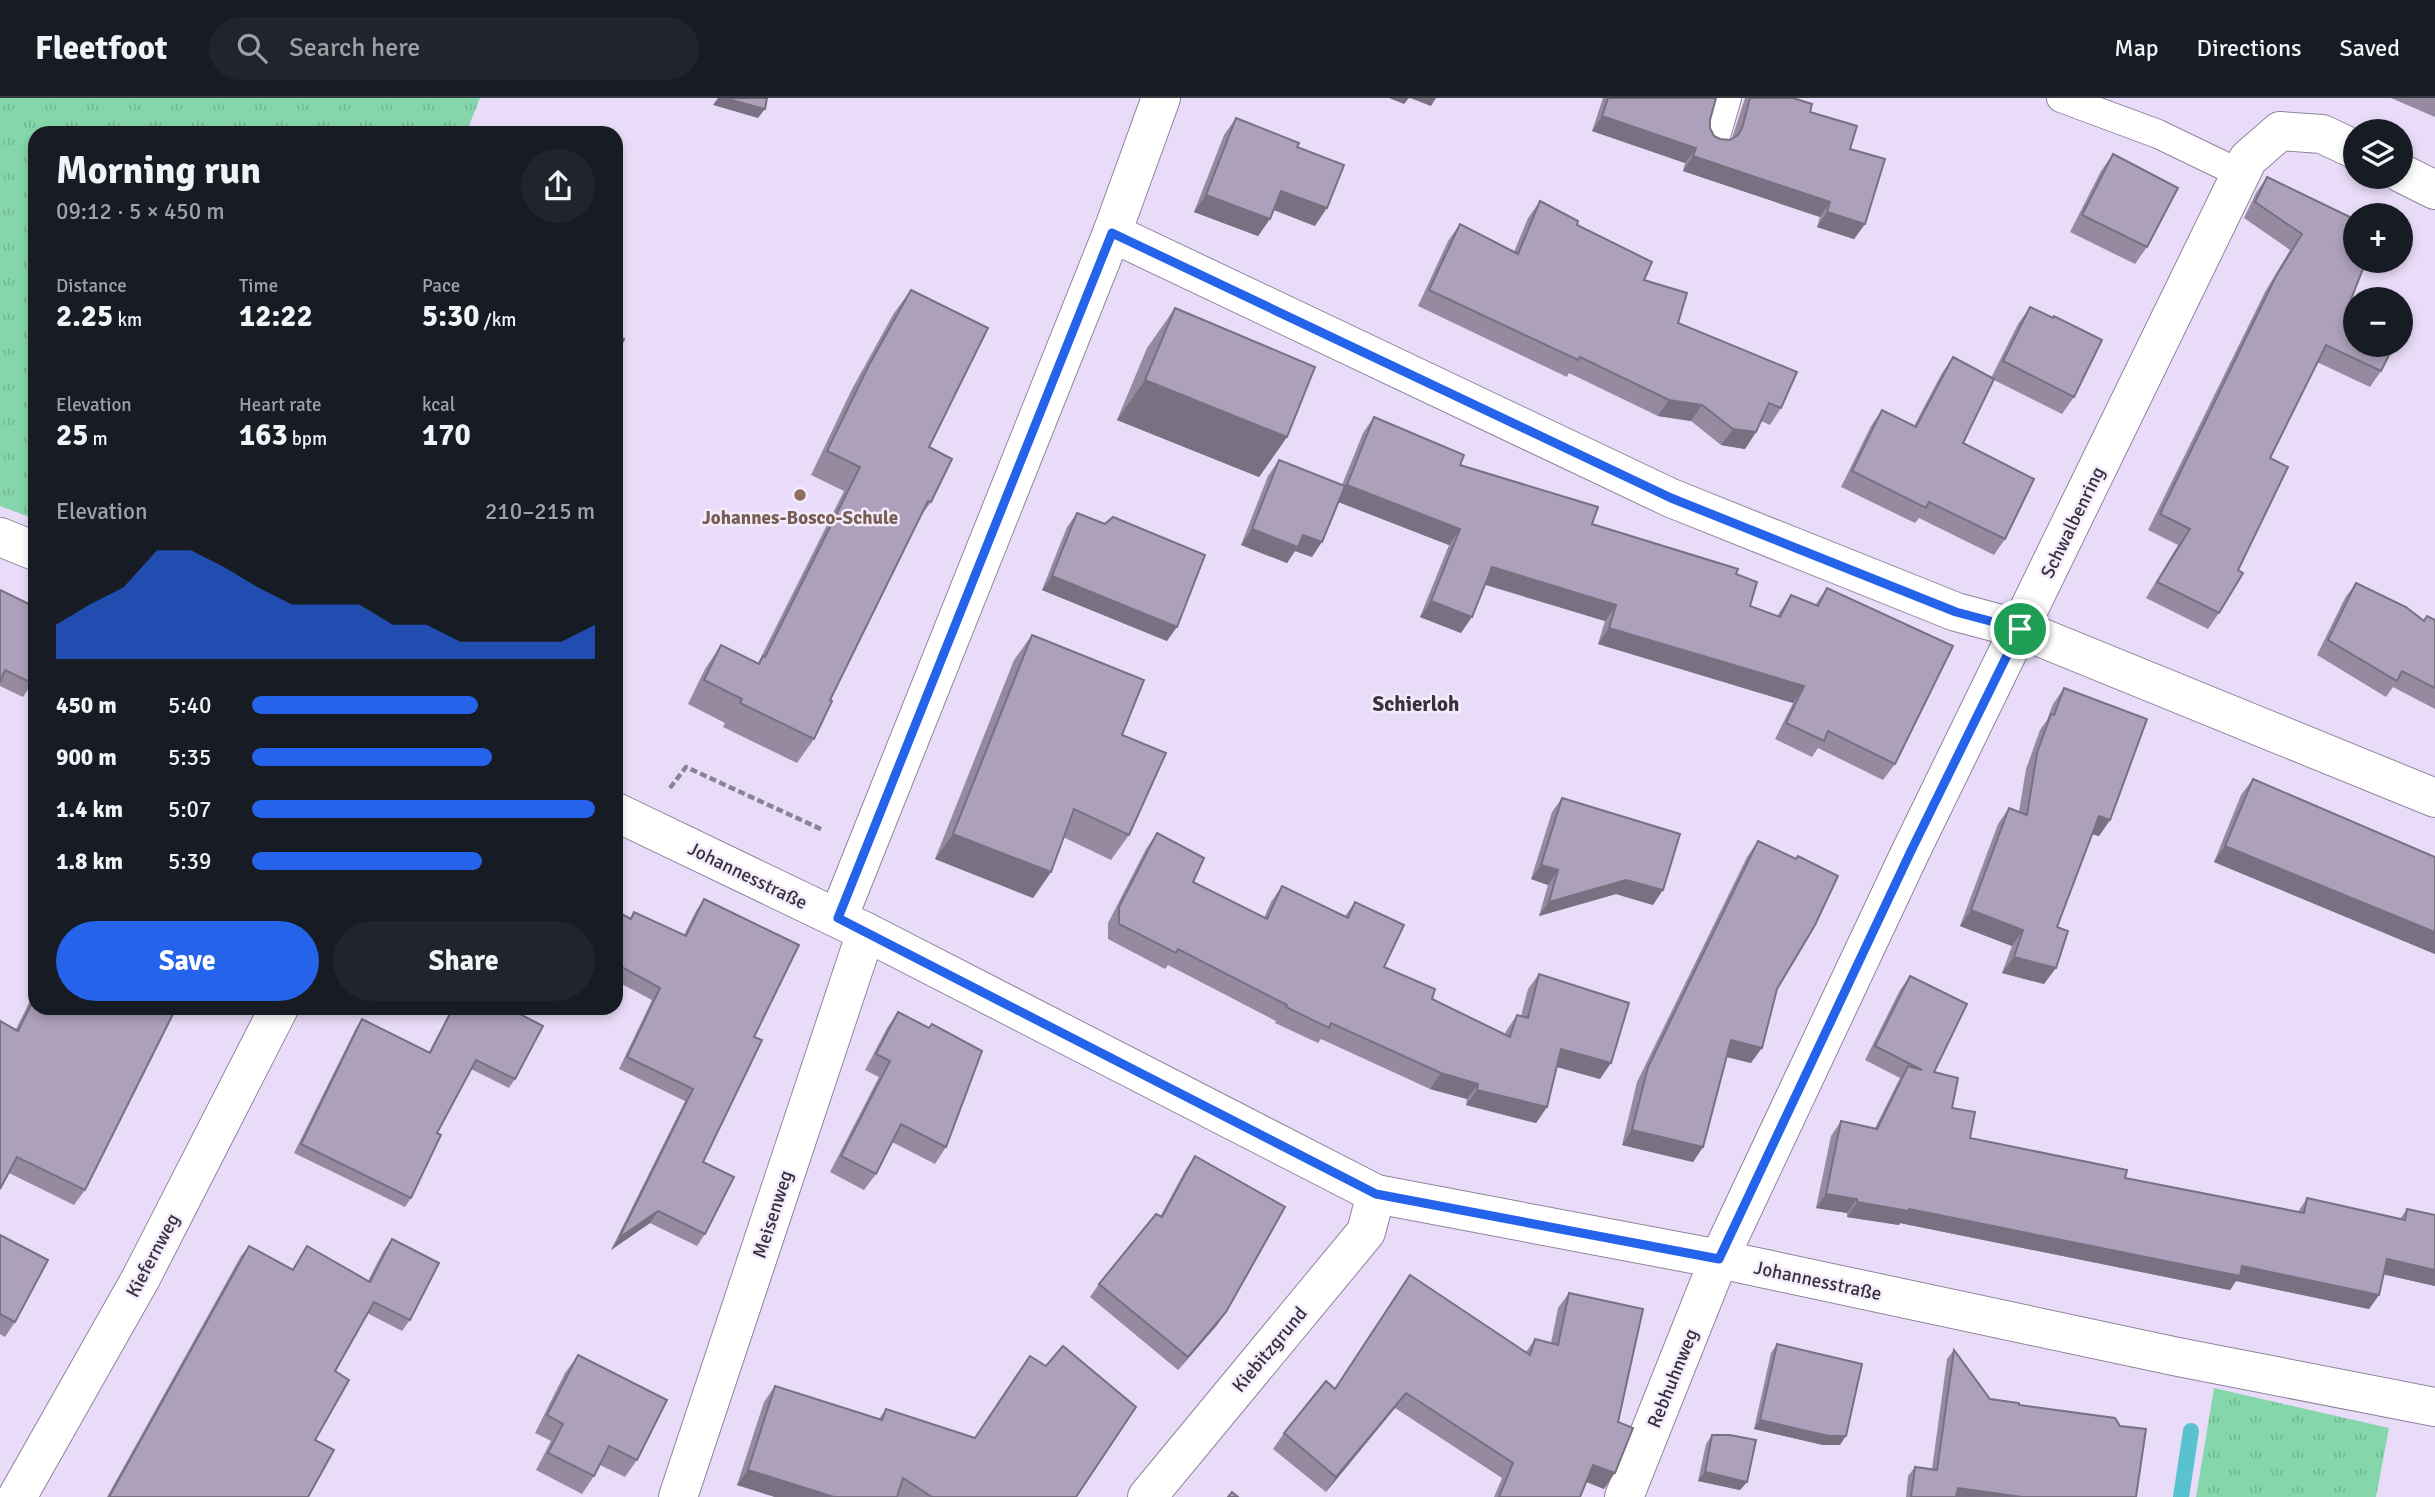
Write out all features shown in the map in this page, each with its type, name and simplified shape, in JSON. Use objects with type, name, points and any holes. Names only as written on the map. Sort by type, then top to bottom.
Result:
[{"type":"street","name":"Meisenweg","points":[[678,1497],[852,925],[865,850],[1112,233],[1161,98]]},
{"type":"street","name":"Schwalbenring","points":[[1719,1259],[1910,853],[2248,159],[2280,131],[2322,134],[2343,144]]},
{"type":"street","points":[[2413,179],[2435,190]]},
{"type":"street","points":[[1112,233],[1671,498],[1956,612],[2020,629],[2435,798]]},
{"type":"street","points":[[0,537],[28,548]]},
{"type":"street","name":"Johannesstraße","points":[[628,818],[852,925],[1376,1194],[1719,1259],[2165,1354],[2435,1408]]},
{"type":"street","name":"Kiefernweg","points":[[17,1497],[141,1278],[275,1015]]},
{"type":"street","name":"Kiebitzgrund","points":[[1147,1497],[1366,1232],[1376,1194]]},
{"type":"street","name":"Rebhuhnweg","points":[[1624,1497],[1719,1259]]},
{"type":"lane","points":[[1714,139],[1727,98]]},
{"type":"lane","points":[[2061,98],[2158,134],[2241,174]]},
{"type":"path","points":[[628,818],[687,767],[865,850]]},
{"type":"green space","points":[[0,98],[480,98],[469,126],[28,126],[28,516],[0,506]]},
{"type":"green space","points":[[2214,1388],[2389,1428],[2376,1497],[2196,1497]]},
{"type":"building","points":[[724,98],[767,98],[765,109]]},
{"type":"building","points":[[1608,98],[1716,98],[1710,128],[1714,136],[1720,139],[1730,140],[1738,135],[1750,98],[1793,98],[1812,104],[1810,112],[1857,126],[1850,149],[1885,159],[1865,224],[1827,212],[1830,202],[1693,156],[1696,148],[1602,116]]},
{"type":"building","points":[[1236,118],[1299,143],[1297,147],[1344,165],[1327,208],[1281,191],[1270,219],[1206,195]]},
{"type":"building","points":[[2113,154],[2178,188],[2147,247],[2082,215]]},
{"type":"building","points":[[2267,177],[2343,214],[2343,273],[2361,273],[2356,287],[2343,287],[2343,353],[2326,345],[2270,458],[2288,467],[2238,570],[2243,573],[2219,613],[2157,582],[2190,529],[2160,514],[2276,276],[2302,234],[2255,202]]},
{"type":"building","points":[[1540,201],[1578,221],[1577,225],[1652,262],[1644,280],[1687,293],[1678,323],[1797,372],[1781,408],[1769,403],[1756,432],[1733,429],[1702,405],[1669,400],[1429,290],[1460,224],[1518,254]]},
{"type":"building","points":[[911,290],[988,328],[929,447],[952,459],[931,502],[928,501],[830,700],[832,701],[814,739],[740,703],[742,699],[704,680],[721,645],[759,664],[763,656],[765,657],[860,467],[827,451],[869,365]]},
{"type":"building","points":[[2030,307],[2102,340],[2074,397],[2003,361]]},
{"type":"building","points":[[1175,308],[1315,367],[1287,437],[1145,380]]},
{"type":"building","points":[[1953,357],[1994,379],[1963,443],[2034,479],[2005,539],[1929,502],[1926,508],[1852,471],[1882,410],[1916,427]]},
{"type":"building","points":[[2351,357],[2388,357],[2381,371]]},
{"type":"building","points":[[1374,417],[1464,455],[1460,465],[1598,507],[1592,524],[1738,569],[1736,574],[1757,582],[1750,606],[1780,617],[1791,595],[1818,606],[1827,588],[1953,646],[1895,764],[1828,731],[1824,741],[1786,723],[1804,686],[1609,628],[1616,605],[1492,567],[1472,617],[1431,601],[1460,529],[1347,485]]},
{"type":"building","points":[[1279,460],[1345,486],[1322,542],[1303,535],[1298,547],[1252,529]]},
{"type":"building","points":[[1077,513],[1105,524],[1113,517],[1205,555],[1177,627],[1052,576]]},
{"type":"building","points":[[2356,583],[2406,607],[2424,621],[2427,616],[2435,620],[2435,688],[2402,671],[2397,681],[2328,640]]},
{"type":"building","points":[[0,590],[28,604],[28,681],[5,670],[0,682]]},
{"type":"building","points":[[1032,635],[1144,680],[1122,735],[1166,753],[1129,835],[1074,809],[1051,872],[953,834]]},
{"type":"building","points":[[2064,688],[2147,719],[2110,820],[2099,816],[2057,927],[2068,931],[2056,968],[2014,957],[2023,930],[1971,910],[2009,808],[2027,815],[2037,753]]},
{"type":"building","points":[[2253,779],[2435,857],[2435,932],[2225,846]]},
{"type":"building","points":[[1562,798],[1680,834],[1663,890],[1626,880],[1549,902],[1558,870],[1541,865]]},
{"type":"building","points":[[1157,833],[1204,858],[1193,882],[1267,919],[1282,886],[1348,918],[1355,902],[1404,925],[1384,967],[1435,989],[1432,999],[1510,1037],[1517,1015],[1528,1018],[1539,974],[1629,1003],[1611,1063],[1561,1049],[1547,1107],[1477,1090],[1478,1084],[1441,1073],[1331,1023],[1329,1028],[1178,949],[1176,953],[1119,924],[1119,907]]},
{"type":"building","points":[[1758,841],[1796,859],[1798,856],[1838,876],[1815,925],[1777,989],[1762,1048],[1731,1040],[1703,1147],[1632,1130],[1648,1067]]},
{"type":"building","points":[[704,899],[799,945],[754,1037],[762,1040],[703,1162],[734,1177],[705,1234],[658,1211],[619,1238],[693,1089],[627,1057],[660,988],[623,968],[623,915],[631,919],[634,912],[686,936]]},
{"type":"building","points":[[1910,976],[1967,1004],[1934,1072],[1958,1078],[1952,1108],[1975,1112],[1970,1138],[2127,1170],[2125,1178],[2304,1213],[2307,1198],[2405,1220],[2407,1209],[2435,1215],[2435,1270],[2387,1259],[2379,1295],[2242,1266],[2240,1276],[1826,1194],[1841,1121],[1877,1129],[1908,1066],[1922,1070],[1875,1046]]},
{"type":"building","points":[[28,1011],[28,1015],[172,1015],[85,1190],[17,1157],[0,1189],[0,1021],[18,1031]]},
{"type":"building","points":[[898,1012],[929,1028],[932,1024],[982,1051],[946,1147],[901,1124],[876,1174],[841,1156],[890,1061],[876,1054]]},
{"type":"building","points":[[449,1015],[522,1015],[543,1026],[515,1079],[476,1060],[437,1133],[441,1135],[411,1198],[301,1144],[362,1019],[430,1053]]},
{"type":"building","points":[[1195,1156],[1285,1207],[1226,1312],[1188,1357],[1099,1284],[1156,1214],[1162,1217]]},
{"type":"building","points":[[0,1235],[48,1260],[15,1322],[0,1314]]},
{"type":"building","points":[[392,1239],[439,1263],[410,1320],[374,1302],[335,1371],[349,1380],[315,1440],[334,1450],[308,1497],[109,1497],[249,1246],[293,1270],[307,1246],[370,1282]]},
{"type":"building","points":[[1410,1275],[1530,1355],[1535,1339],[1558,1345],[1569,1293],[1643,1309],[1618,1422],[1633,1428],[1615,1473],[1593,1465],[1580,1497],[1499,1497],[1513,1463],[1406,1393],[1336,1477],[1284,1433],[1326,1381],[1335,1389]]},
{"type":"building","points":[[1777,1344],[1862,1364],[1846,1436],[1829,1436],[1760,1420]]},
{"type":"building","points":[[1063,1346],[1136,1407],[1076,1497],[932,1497],[903,1478],[897,1497],[834,1497],[748,1470],[775,1386],[882,1420],[886,1409],[975,1438],[1030,1356],[1046,1366]]},
{"type":"building","points":[[1954,1350],[1990,1399],[2115,1418],[2120,1426],[2146,1429],[2136,1497],[2022,1497],[1958,1488],[1956,1497],[1911,1497],[1915,1467],[1937,1470]]},
{"type":"building","points":[[578,1355],[667,1400],[637,1460],[609,1446],[594,1476],[548,1453],[563,1424],[547,1415]]},
{"type":"building","points":[[1712,1435],[1756,1440],[1747,1482],[1705,1472]]},
{"type":"waterway","points":[[2181,1497],[2191,1431]]},
{"type":"place","name":"Johannes-Bosco-Schule","points":[[800,495]]},
{"type":"district","name":"Schierloh","points":[[1416,704]]},
{"type":"route","points":[[1112,233],[1671,498],[1956,612],[2020,629],[1910,853],[1719,1259],[1376,1194],[838,918],[1112,233]]}]
